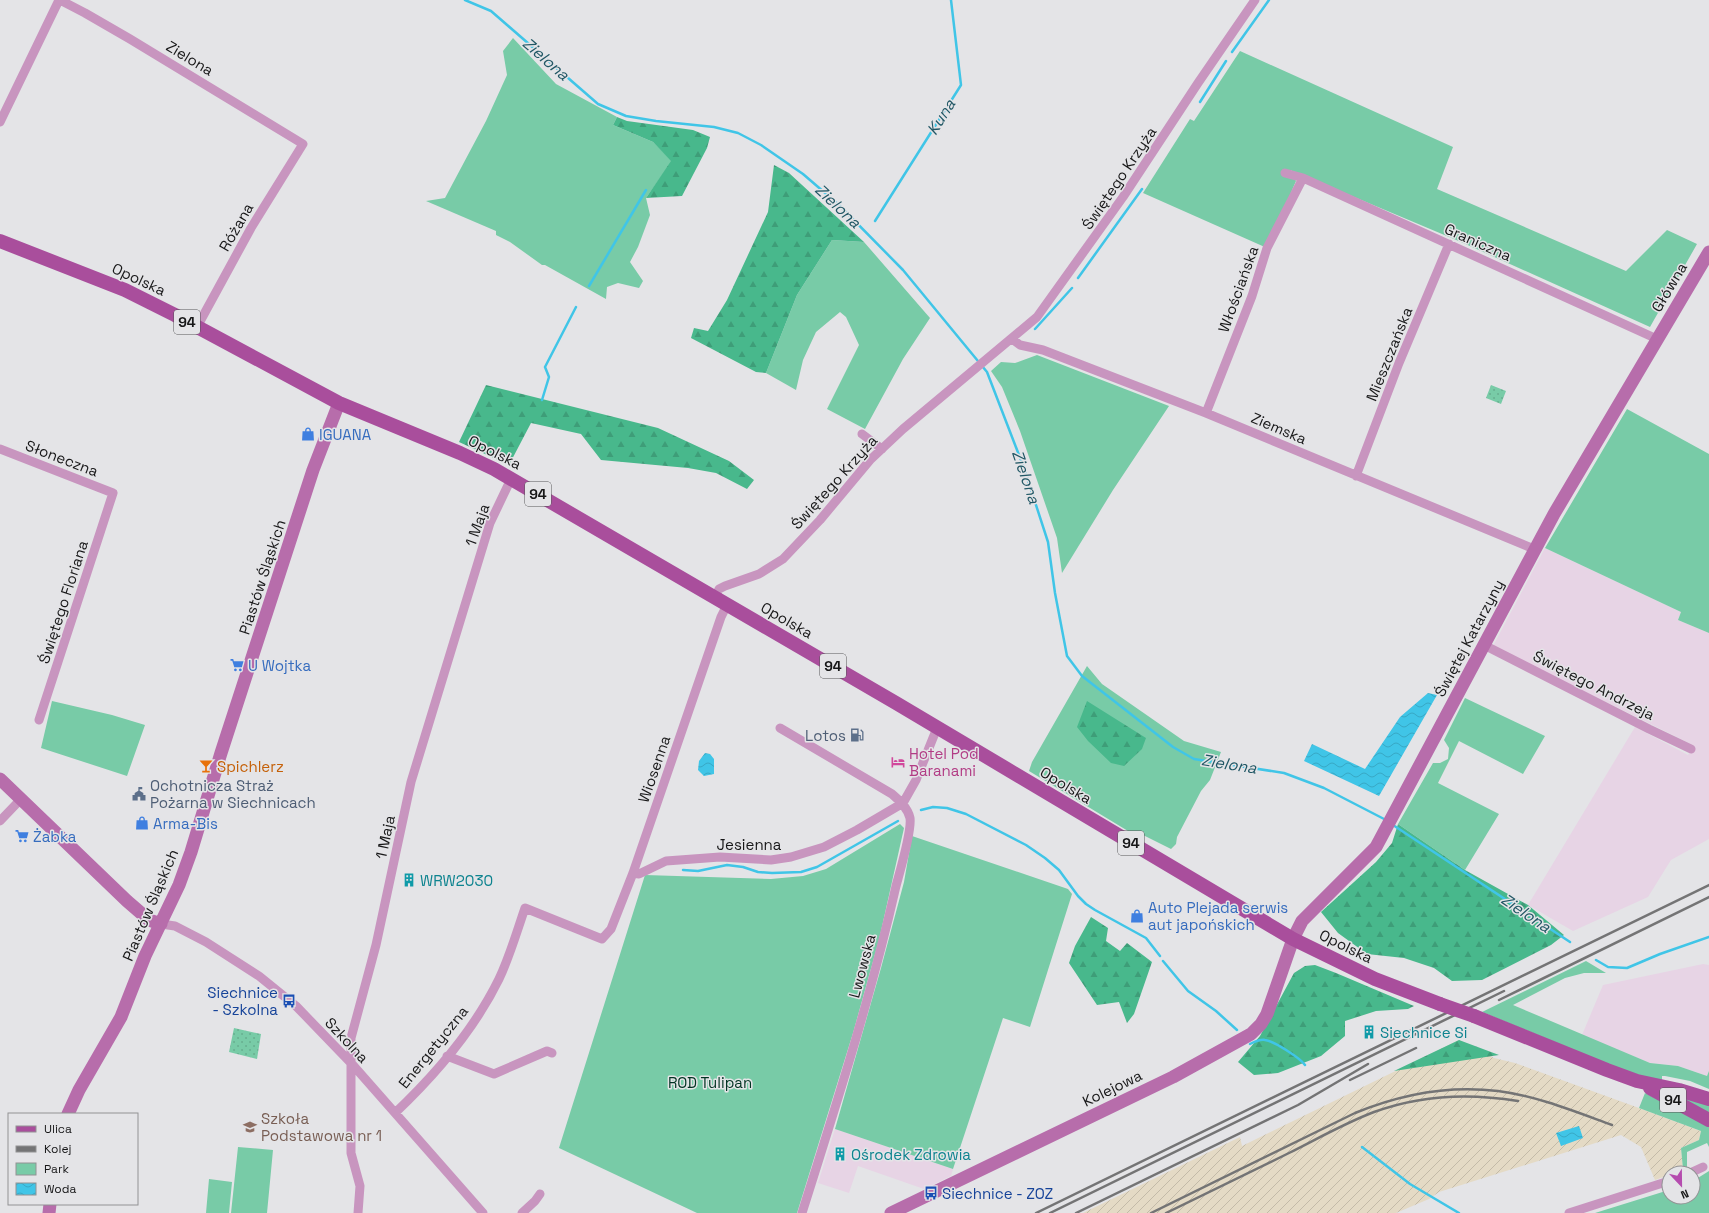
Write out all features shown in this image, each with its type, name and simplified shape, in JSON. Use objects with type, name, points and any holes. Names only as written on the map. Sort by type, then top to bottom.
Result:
[{"type":"main road","name":"Opolska","points":[[0,241],[124,290],[197,327],[339,403],[460,453],[511,479],[728,605],[1294,939],[1375,979],[1474,1016],[1637,1081],[1709,1120]]},
{"type":"main road","name":"Opolska","points":[[1637,1081],[1679,1090],[1709,1099]]},
{"type":"street","points":[[0,122],[60,0]]},
{"type":"street","name":"Zielona","points":[[60,0],[85,12],[304,144]]},
{"type":"street","name":"Świętego Krzyża","points":[[715,598],[719,589],[759,574],[783,559],[820,520],[870,460],[903,429],[1037,317],[1088,247],[1255,0]]},
{"type":"street","name":"Różana","points":[[197,327],[251,228],[304,144]]},
{"type":"street","name":"Graniczna","points":[[1285,173],[1303,178],[1657,339]]},
{"type":"street","name":"Włościańska","points":[[1206,413],[1252,296],[1267,248],[1303,178]]},
{"type":"street","name":"Mieszczańska","points":[[1356,476],[1399,363],[1449,244]]},
{"type":"street","name":"Główna","points":[[1657,339],[1709,252]]},
{"type":"street","name":"Ziemska","points":[[1012,339],[1020,345],[1043,350],[1206,413],[1534,549]]},
{"type":"street","name":"Świętej Katarzyny","points":[[1294,939],[1302,921],[1370,855],[1382,836],[1534,549],[1657,339]]},
{"type":"street","name":"Piastów Śląskich","points":[[68,1113],[79,1090],[121,1017],[145,956],[179,885],[191,852],[221,753],[313,470],[339,403]]},
{"type":"street","points":[[862,434],[882,449]]},
{"type":"street","name":"Słoneczna","points":[[0,449],[113,493]]},
{"type":"street","name":"1 Maja","points":[[358,1213],[360,1186],[351,1153],[351,1038],[376,945],[411,782],[490,523],[511,479]]},
{"type":"street","name":"Świętego Floriana","points":[[39,720],[113,493]]},
{"type":"street","name":"Wiosenna","points":[[525,908],[602,939],[611,929],[633,873],[721,616],[728,605]]},
{"type":"street","name":"Świętego Andrzeja","points":[[1484,644],[1691,749]]},
{"type":"street","points":[[780,728],[892,794],[903,803],[916,780],[937,728]]},
{"type":"street","points":[[0,779],[146,918],[161,924]]},
{"type":"street","points":[[0,821],[22,800]]},
{"type":"street","name":"Jesienna","points":[[633,873],[639,874],[666,862],[720,857],[771,860],[806,854],[851,834],[903,803]]},
{"type":"street","name":"Lwowska","points":[[802,1213],[829,1130],[885,937],[910,825],[910,817],[903,803]]},
{"type":"street","name":"Energetyczna","points":[[395,1113],[447,1056],[469,1028],[498,980],[525,908]]},
{"type":"street","name":"Szkolna","points":[[161,924],[175,926],[206,942],[258,976],[296,1006],[352,1064],[483,1213]]},
{"type":"street","name":"Kolejowa","points":[[891,1213],[1173,1077],[1251,1034],[1262,1024],[1267,1014],[1294,939]]},
{"type":"street","points":[[447,1056],[494,1074],[547,1052],[552,1053]]},
{"type":"street","points":[[1569,1213],[1661,1184]]},
{"type":"street","points":[[522,1213],[540,1194]]},
{"type":"shaded area","points":[[1545,548],[1681,612],[1678,620],[1709,633],[1709,839],[1671,860],[1648,897],[1573,931],[1528,905],[1635,727],[1688,755],[1693,745],[1493,646]]},
{"type":"shaded area","points":[[1703,964],[1709,965],[1709,1071],[1707,1076],[1678,1066],[1650,1063],[1582,1035],[1603,985]]},
{"type":"shaded area","points":[[1459,1040],[1494,1058],[1515,1063],[1701,1131],[1699,1140],[1681,1148],[1683,1165],[1661,1165],[1661,1178],[1655,1180],[1641,1147],[1621,1135],[1439,1192],[1429,1199],[1396,1213],[1083,1213],[1240,1137],[1242,1146]]},
{"type":"shaded area","points":[[835,1129],[953,1169],[951,1176],[924,1189],[858,1166],[849,1193],[818,1183]]},
{"type":"green space","points":[[513,38],[556,84],[617,117],[613,125],[653,142],[672,161],[646,198],[650,215],[638,247],[630,262],[643,281],[639,288],[618,283],[607,287],[606,299],[545,265],[542,265],[510,242],[496,235],[496,231],[426,201],[445,198],[486,121],[507,75],[503,51]]},
{"type":"green space","points":[[1240,51],[1453,147],[1437,189],[1626,271],[1667,230],[1697,244],[1650,327],[1461,242],[1290,170],[1296,181],[1267,248],[1143,193],[1190,119],[1194,121]]},
{"type":"green space","points":[[617,117],[627,121],[693,130],[710,137],[707,148],[682,196],[646,198],[671,161],[653,142],[613,125]]},
{"type":"green space","points":[[774,165],[789,173],[864,242],[832,240],[797,295],[766,373],[756,372],[691,338],[694,328],[708,331],[727,300],[768,212]]},
{"type":"green space","points":[[832,240],[864,242],[930,318],[903,359],[865,429],[827,409],[859,345],[846,317],[840,312],[816,332],[803,360],[796,390],[766,373],[797,295]]},
{"type":"green space","points":[[1037,355],[1169,406],[1113,490],[1062,573],[1057,538],[1020,431],[1002,387],[991,371],[1001,362],[1015,363]]},
{"type":"green space","points":[[486,385],[658,428],[729,461],[754,480],[747,489],[716,473],[688,468],[601,460],[581,434],[531,423],[509,465],[459,442]]},
{"type":"green space","points":[[1491,385],[1506,391],[1501,404],[1486,398]]},
{"type":"green space","points":[[1627,409],[1709,454],[1709,633],[1678,620],[1681,612],[1545,548]]},
{"type":"green space","points":[[1087,666],[1102,684],[1184,741],[1221,752],[1210,780],[1201,791],[1177,837],[1176,844],[1171,849],[1143,835],[1128,831],[1029,771],[1032,762]]},
{"type":"green space","points":[[1465,698],[1545,736],[1523,774],[1459,741],[1438,783],[1499,814],[1465,870],[1398,824],[1433,763],[1440,763],[1448,759],[1449,748],[1444,740]]},
{"type":"green space","points":[[52,701],[112,715],[145,725],[127,776],[41,748]]},
{"type":"green space","points":[[1087,701],[1146,738],[1142,749],[1124,766],[1111,763],[1088,741],[1077,727]]},
{"type":"green space","name":"ROD Tulipan","points":[[900,824],[904,828],[879,940],[853,1033],[797,1213],[697,1213],[559,1148],[645,875],[771,879],[803,876],[826,869]]},
{"type":"green space","points":[[1398,824],[1465,870],[1528,905],[1564,935],[1551,945],[1482,980],[1452,981],[1434,968],[1404,958],[1367,954],[1338,933],[1321,912],[1376,862],[1392,843]]},
{"type":"green space","points":[[912,836],[1068,889],[1072,894],[1030,1027],[1003,1018],[953,1169],[835,1129],[904,882]]},
{"type":"green space","points":[[1091,917],[1108,928],[1106,941],[1120,951],[1127,943],[1152,962],[1134,1014],[1127,1023],[1119,1002],[1097,1005],[1069,963],[1075,946]]},
{"type":"green space","points":[[1586,961],[1606,973],[1584,973],[1565,978],[1513,1005],[1650,1063],[1678,1066],[1707,1076],[1709,1071],[1709,1089],[1690,1081],[1665,1076],[1662,1076],[1662,1080],[1645,1077],[1615,1067],[1482,1012]]},
{"type":"green space","points":[[1315,965],[1414,1006],[1408,1009],[1376,1011],[1345,1021],[1345,1036],[1321,1056],[1278,1073],[1254,1075],[1238,1062],[1260,1036],[1294,973],[1305,966]]},
{"type":"green space","points":[[234,1028],[261,1034],[257,1059],[229,1052]]},
{"type":"green space","points":[[1459,1040],[1499,1055],[1394,1071]]},
{"type":"green space","points":[[1664,1091],[1709,1103],[1709,1116]]},
{"type":"green space","points":[[1645,1093],[1709,1126],[1709,1147],[1707,1143],[1687,1152],[1687,1165],[1683,1165],[1681,1148],[1699,1140],[1701,1131],[1639,1108]]},
{"type":"green space","points":[[238,1147],[273,1150],[267,1213],[231,1213]]},
{"type":"green space","points":[[1709,1171],[1709,1213],[1595,1213],[1661,1192],[1661,1205],[1701,1205],[1701,1176]]},
{"type":"green space","points":[[209,1179],[232,1182],[229,1213],[206,1213]]},
{"type":"water","points":[[1428,693],[1437,695],[1379,796],[1304,761],[1312,744],[1365,769],[1400,717]]},
{"type":"water","points":[[705,753],[710,754],[714,759],[714,774],[704,776],[698,770],[699,761]]},
{"type":"water","points":[[1579,1126],[1583,1138],[1561,1146],[1556,1133]]},
{"type":"waterway","name":"Zielona","points":[[465,0],[491,11],[598,104],[626,116],[656,121],[714,127],[738,133],[761,145],[803,174],[839,205],[903,270],[987,372],[1024,468],[1048,542],[1055,593],[1067,656],[1082,676],[1173,747],[1194,759],[1284,773],[1324,788],[1386,820]]},
{"type":"waterway","name":"Kuna","points":[[875,221],[961,85],[951,0]]},
{"type":"waterway","points":[[1232,52],[1269,0]]},
{"type":"waterway","points":[[1200,102],[1226,61]]},
{"type":"waterway","points":[[1078,278],[1142,189]]},
{"type":"waterway","points":[[589,286],[646,190]]},
{"type":"waterway","points":[[1035,329],[1072,288]]},
{"type":"waterway","points":[[542,400],[549,377],[545,367],[576,307]]},
{"type":"waterway","points":[[921,810],[933,807],[947,808],[966,814],[1026,845],[1059,870],[1078,896],[1086,904],[1146,938],[1160,956]]},
{"type":"waterway","points":[[683,870],[698,871],[727,865],[743,867],[758,872],[801,872],[817,867],[898,821]]},
{"type":"waterway","name":"Zielona","points":[[1393,825],[1570,942]]},
{"type":"waterway","name":"Zielona","points":[[1596,960],[1608,967],[1627,968],[1660,954],[1709,937]]},
{"type":"waterway","points":[[1163,961],[1188,991],[1216,1011],[1237,1030]]},
{"type":"waterway","points":[[1250,1044],[1261,1040],[1269,1041],[1286,1050],[1305,1065]]},
{"type":"waterway","points":[[1362,1147],[1410,1184],[1459,1213]]},
{"type":"railway","points":[[1036,1213],[1709,885]]},
{"type":"railway","points":[[1499,1000],[1709,897]]},
{"type":"railway","points":[[1050,1213],[1504,991]]},
{"type":"railway","points":[[1350,1080],[1416,1048]]},
{"type":"railway","points":[[1076,1213],[1298,1105],[1368,1064]]},
{"type":"railway","points":[[1151,1213],[1355,1113],[1372,1106],[1407,1096],[1443,1090],[1461,1089],[1479,1089],[1513,1093],[1556,1105],[1612,1125]]},
{"type":"railway","points":[[1166,1213],[1363,1116],[1391,1106],[1427,1099],[1463,1096],[1500,1098],[1518,1101]]},
{"type":"place","name":"IGUANA","points":[[308,434]]},
{"type":"place","name":"U Wojtka","points":[[237,665]]},
{"type":"place","name":"Lotos","points":[[857,735]]},
{"type":"place","name":"Hotel Pod Baranami","points":[[898,762]]},
{"type":"place","name":"Spichlerz","points":[[206,766]]},
{"type":"place","name":"Ochotnicza Straż Pożarna w Siechnicach","points":[[139,794]]},
{"type":"place","name":"Arma-Bis","points":[[142,823]]},
{"type":"place","name":"Żabka","points":[[22,836]]},
{"type":"place","name":"WRW2030","points":[[409,880]]},
{"type":"place","name":"Auto Plejada serwis aut japońskich","points":[[1137,916]]},
{"type":"place","name":"Siechnice - Szkolna","points":[[289,1001]]},
{"type":"place","name":"Siechnice Si","points":[[1369,1032]]},
{"type":"place","name":"Szkoła Podstawowa nr 1","points":[[250,1127]]},
{"type":"place","name":"Ośrodek Zdrowia","points":[[840,1154]]},
{"type":"place","name":"Siechnice - ZOZ","points":[[931,1193]]}]
